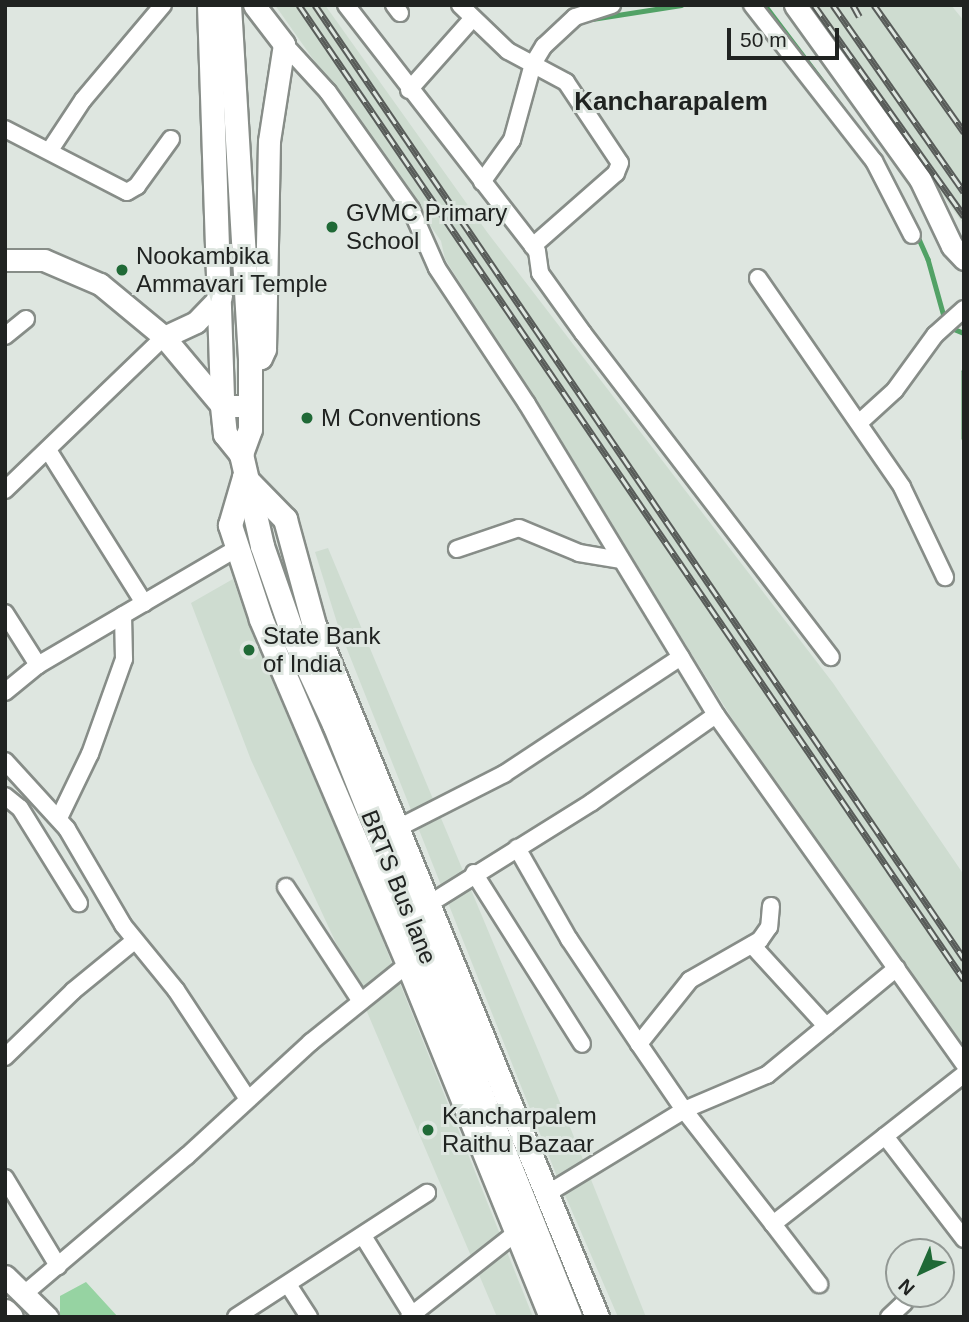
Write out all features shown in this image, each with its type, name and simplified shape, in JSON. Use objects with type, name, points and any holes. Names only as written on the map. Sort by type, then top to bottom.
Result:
[{"type":"main road","points":[[209,5],[229,282],[250,361],[250,429],[241,454]]},
{"type":"main road","points":[[229,5],[229,282],[222,406],[225,434],[241,454]]},
{"type":"main road","name":"BRTS Bus lane","points":[[241,454],[244,477],[294,638],[349,762],[570,1317]]},
{"type":"main road","points":[[551,1317],[408,964],[261,619],[230,525],[244,477],[285,519],[314,625],[400,827],[545,1195],[597,1317]]},
{"type":"main road","points":[[5,1311],[11,1317]]},
{"type":"street","points":[[50,150],[83,100],[163,5]]},
{"type":"street","points":[[346,5],[409,90],[533,246],[540,256],[540,273],[583,333],[831,657]]},
{"type":"street","points":[[460,5],[471,19],[514,55],[538,65],[575,92],[620,163],[616,173],[533,246]]},
{"type":"street","points":[[479,178],[512,140],[544,46],[575,17],[612,5]]},
{"type":"street","points":[[752,5],[874,161],[912,235]]},
{"type":"street","points":[[795,5],[920,179],[948,239],[964,259]]},
{"type":"street","points":[[255,7],[359,135],[411,209],[434,261],[527,404],[716,715],[964,1064]]},
{"type":"street","points":[[409,90],[471,19]]},
{"type":"street","points":[[250,361],[259,359],[265,349],[268,141],[284,44]]},
{"type":"street","points":[[5,129],[127,192],[137,186],[171,139]]},
{"type":"street","points":[[5,260],[44,260],[74,269],[134,309],[164,337],[222,406],[249,406]]},
{"type":"street","points":[[758,278],[860,422],[910,500],[944,578]]},
{"type":"street","points":[[5,490],[164,337],[196,323],[229,282]]},
{"type":"street","points":[[860,422],[895,390],[947,324],[964,309]]},
{"type":"street","points":[[5,336],[26,319]]},
{"type":"street","points":[[48,450],[144,603]]},
{"type":"street","points":[[457,549],[519,528],[579,554],[621,561]]},
{"type":"street","points":[[5,691],[38,665],[236,549]]},
{"type":"street","points":[[5,613],[38,665]]},
{"type":"street","points":[[60,818],[90,754],[124,659],[123,615]]},
{"type":"street","points":[[400,827],[504,774],[583,718],[681,657]]},
{"type":"street","points":[[429,904],[474,873],[602,795],[716,715]]},
{"type":"street","points":[[5,761],[60,818],[134,942],[176,990],[248,1099]]},
{"type":"street","points":[[5,796],[20,808],[79,903]]},
{"type":"street","points":[[517,848],[569,939],[684,1110],[819,1283]]},
{"type":"street","points":[[474,873],[582,1044]]},
{"type":"street","points":[[286,887],[360,1000]]},
{"type":"street","points":[[639,1044],[690,980],[752,945],[769,927],[771,906]]},
{"type":"street","points":[[5,1057],[73,991],[134,942]]},
{"type":"street","points":[[752,945],[826,1026]]},
{"type":"street","points":[[24,1294],[360,1000],[408,964]]},
{"type":"street","points":[[545,1195],[684,1110],[756,1081],[897,968]]},
{"type":"street","points":[[773,1224],[964,1074]]},
{"type":"street","points":[[885,1136],[964,1239]]},
{"type":"street","points":[[5,1178],[58,1266]]},
{"type":"street","points":[[236,1317],[289,1286],[427,1193]]},
{"type":"street","points":[[363,1236],[410,1316],[517,1232]]},
{"type":"street","points":[[5,1276],[47,1317]]},
{"type":"street","points":[[289,1286],[309,1317]]},
{"type":"shaded area","points":[[275,5],[325,5],[487,232],[833,683],[964,875],[964,1051],[743,736],[445,259],[441,241]]},
{"type":"shaded area","points":[[807,5],[951,5],[964,21],[964,225]]},
{"type":"shaded area","points":[[328,548],[566,1117],[646,1317],[618,1317],[558,1179],[339,629],[315,552]]},
{"type":"shaded area","points":[[233,579],[254,639],[371,911],[533,1317],[497,1317],[356,986],[251,760],[191,603]]},
{"type":"green space","points":[[86,1282],[118,1317],[60,1317],[60,1296]]},
{"type":"waterway","points":[[592,19],[681,5]]},
{"type":"waterway","points":[[765,5],[845,111]]},
{"type":"waterway","points":[[899,194],[928,259],[945,320]]},
{"type":"waterway","points":[[949,327],[964,333]]},
{"type":"waterway","points":[[964,371],[964,438]]},
{"type":"railway","points":[[299,5],[964,980]]},
{"type":"railway","points":[[315,5],[964,959]]},
{"type":"railway","points":[[814,5],[964,216]]},
{"type":"railway","points":[[833,5],[964,192]]},
{"type":"railway","points":[[853,5],[859,16]]},
{"type":"railway","points":[[874,5],[964,132]]},
{"type":"place","name":"GVMC Primary School","points":[[332,227]]},
{"type":"place","name":"Nookambika Ammavari Temple","points":[[122,270]]},
{"type":"place","name":"M Conventions","points":[[307,418]]},
{"type":"place","name":"State Bank of India","points":[[249,650]]},
{"type":"place","name":"Kancharpalem Raithu Bazaar","points":[[428,1130]]},
{"type":"district","name":"Kancharapalem","points":[[671,102]]}]
